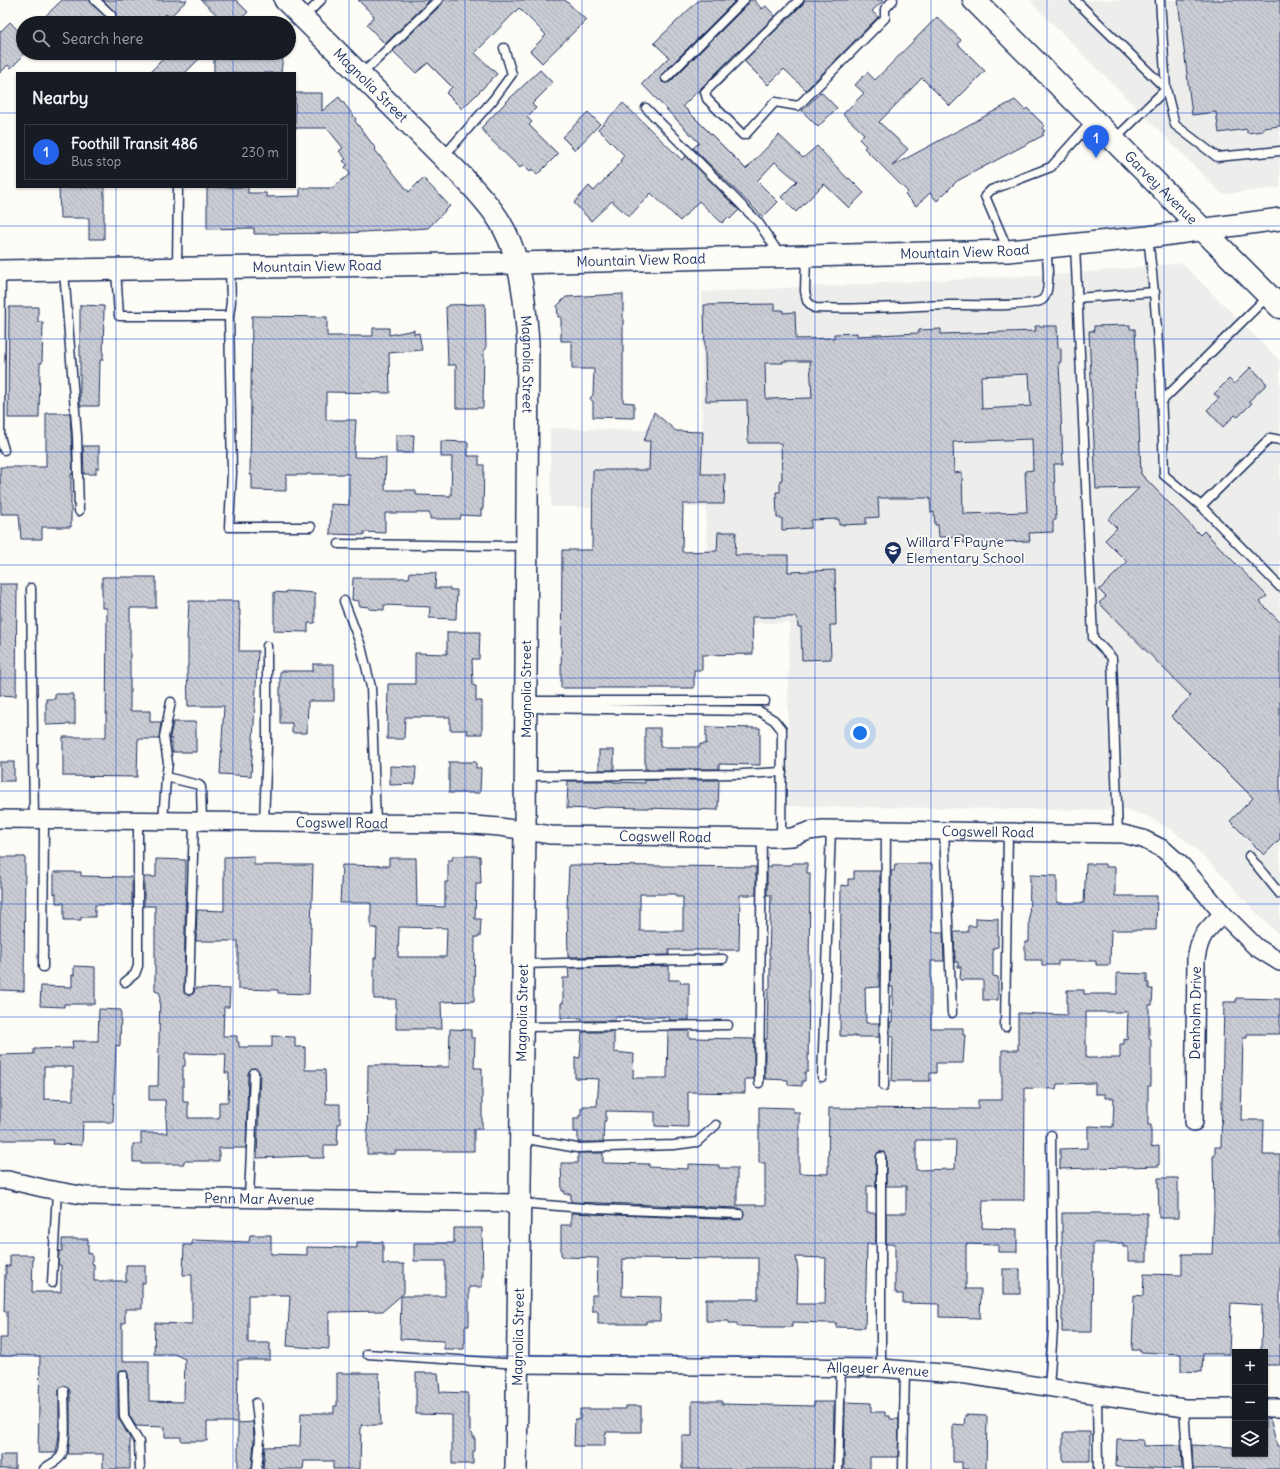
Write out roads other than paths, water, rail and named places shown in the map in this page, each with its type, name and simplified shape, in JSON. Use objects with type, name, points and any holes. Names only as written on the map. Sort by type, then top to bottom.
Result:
[{"type":"main road","name":"Garvey Avenue","points":[[981,4],[1274,302]]},
{"type":"street","name":"Magnolia Street","points":[[285,0],[302,19],[484,200],[500,222],[511,243],[518,263],[525,303],[528,344],[526,776],[516,1469]]},
{"type":"street","name":"Mountain View Road","points":[[0,271],[518,263],[1008,251],[1148,237],[1280,219]]},
{"type":"street","name":"Cogswell Road","points":[[0,820],[460,824],[500,827],[551,836],[762,838],[792,837],[809,830],[831,829],[1118,834],[1142,838],[1163,849],[1182,866],[1223,914],[1256,947],[1279,959]]},
{"type":"street","name":"Denholm Drive","points":[[1194,1122],[1196,959],[1198,944],[1205,932],[1223,914]]},
{"type":"street","name":"Penn Mar Avenue","points":[[0,1180],[8,1180],[87,1196],[520,1203]]},
{"type":"street","name":"Allgeyer Avenue","points":[[518,1364],[881,1368],[967,1375],[1184,1408],[1232,1408]]},
{"type":"street","points":[[1268,1408],[1280,1408]]},
{"type":"lane","points":[[95,0],[111,15]]},
{"type":"lane","points":[[302,19],[321,0]]},
{"type":"lane","points":[[360,76],[438,0]]},
{"type":"lane","points":[[666,78],[744,0]]},
{"type":"lane","points":[[799,0],[705,92],[706,99],[743,135],[746,134],[775,102],[798,106],[885,18],[885,9],[893,0]]},
{"type":"lane","points":[[1076,0],[1166,88]]},
{"type":"lane","points":[[1160,0],[1166,88],[1175,125],[1217,157],[1280,151]]},
{"type":"lane","points":[[443,158],[493,100],[512,74],[504,48]]},
{"type":"lane","points":[[1114,140],[1166,88]]},
{"type":"lane","points":[[646,108],[758,222],[782,257]]},
{"type":"lane","points":[[1008,251],[985,196],[991,190],[1051,167],[1094,120]]},
{"type":"lane","points":[[177,268],[178,188]]},
{"type":"lane","points":[[1148,237],[1155,292],[1162,401],[1164,475],[1201,506],[1280,587]]},
{"type":"lane","points":[[1075,244],[1093,638],[1112,658],[1118,834]]},
{"type":"lane","points":[[806,256],[807,301],[814,308],[844,310],[950,305],[1009,305],[1036,303],[1043,300],[1048,290],[1046,247]]},
{"type":"lane","points":[[230,267],[231,302],[229,316],[232,473],[229,527],[311,527]]},
{"type":"lane","points":[[116,269],[119,316],[229,316]]},
{"type":"lane","points":[[64,270],[77,436],[79,511]]},
{"type":"lane","points":[[0,271],[0,436],[4,450]]},
{"type":"lane","points":[[1077,298],[1155,292]]},
{"type":"lane","points":[[1162,401],[1274,302]]},
{"type":"lane","points":[[1201,506],[1270,438],[1280,440]]},
{"type":"lane","points":[[339,544],[527,546]]},
{"type":"lane","points":[[30,588],[43,967]]},
{"type":"lane","points":[[344,601],[361,646],[371,687],[376,823]]},
{"type":"lane","points":[[264,822],[267,745],[267,646]]},
{"type":"lane","points":[[526,704],[765,701]]},
{"type":"lane","points":[[163,821],[168,763],[164,737],[171,702]]},
{"type":"lane","points":[[526,704],[759,711],[774,720],[782,730],[781,837]]},
{"type":"lane","points":[[526,776],[742,774],[782,772]]},
{"type":"lane","points":[[166,777],[199,785],[201,787],[190,990]]},
{"type":"lane","points":[[125,982],[135,974],[138,966],[138,821]]},
{"type":"lane","points":[[822,1077],[831,829]]},
{"type":"lane","points":[[884,1086],[886,830]]},
{"type":"lane","points":[[944,831],[952,1013]]},
{"type":"lane","points":[[1005,1027],[1008,832]]},
{"type":"lane","points":[[759,1083],[762,838]]},
{"type":"lane","points":[[1249,856],[1280,894]]},
{"type":"lane","points":[[523,964],[723,959]]},
{"type":"lane","points":[[522,1027],[728,1025]]},
{"type":"lane","points":[[249,1199],[254,1074]]},
{"type":"lane","points":[[521,1138],[577,1148],[674,1145],[697,1142],[716,1125]]},
{"type":"lane","points":[[1049,1388],[1053,1330],[1051,1135]]},
{"type":"lane","points":[[881,1157],[881,1368]]},
{"type":"lane","points":[[52,1283],[57,1191]]},
{"type":"lane","points":[[520,1203],[596,1209],[739,1214]]},
{"type":"lane","points":[[367,1354],[518,1364]]},
{"type":"lane","points":[[838,1469],[840,1367]]},
{"type":"lane","points":[[903,1469],[905,1370]]},
{"type":"lane","points":[[123,1375],[124,1417],[139,1442],[140,1469]]},
{"type":"lane","points":[[44,1469],[62,1455],[64,1432],[64,1391]]},
{"type":"lane","points":[[1097,1395],[1098,1469]]},
{"type":"lane","points":[[256,1403],[260,1439],[258,1469]]},
{"type":"lane","points":[[1184,1408],[1188,1469]]},
{"type":"place","name":"Foothill Transit 486","points":[[1096,158]]},
{"type":"place","name":"Willard F Payne Elementary School","points":[[893,565]]}]
